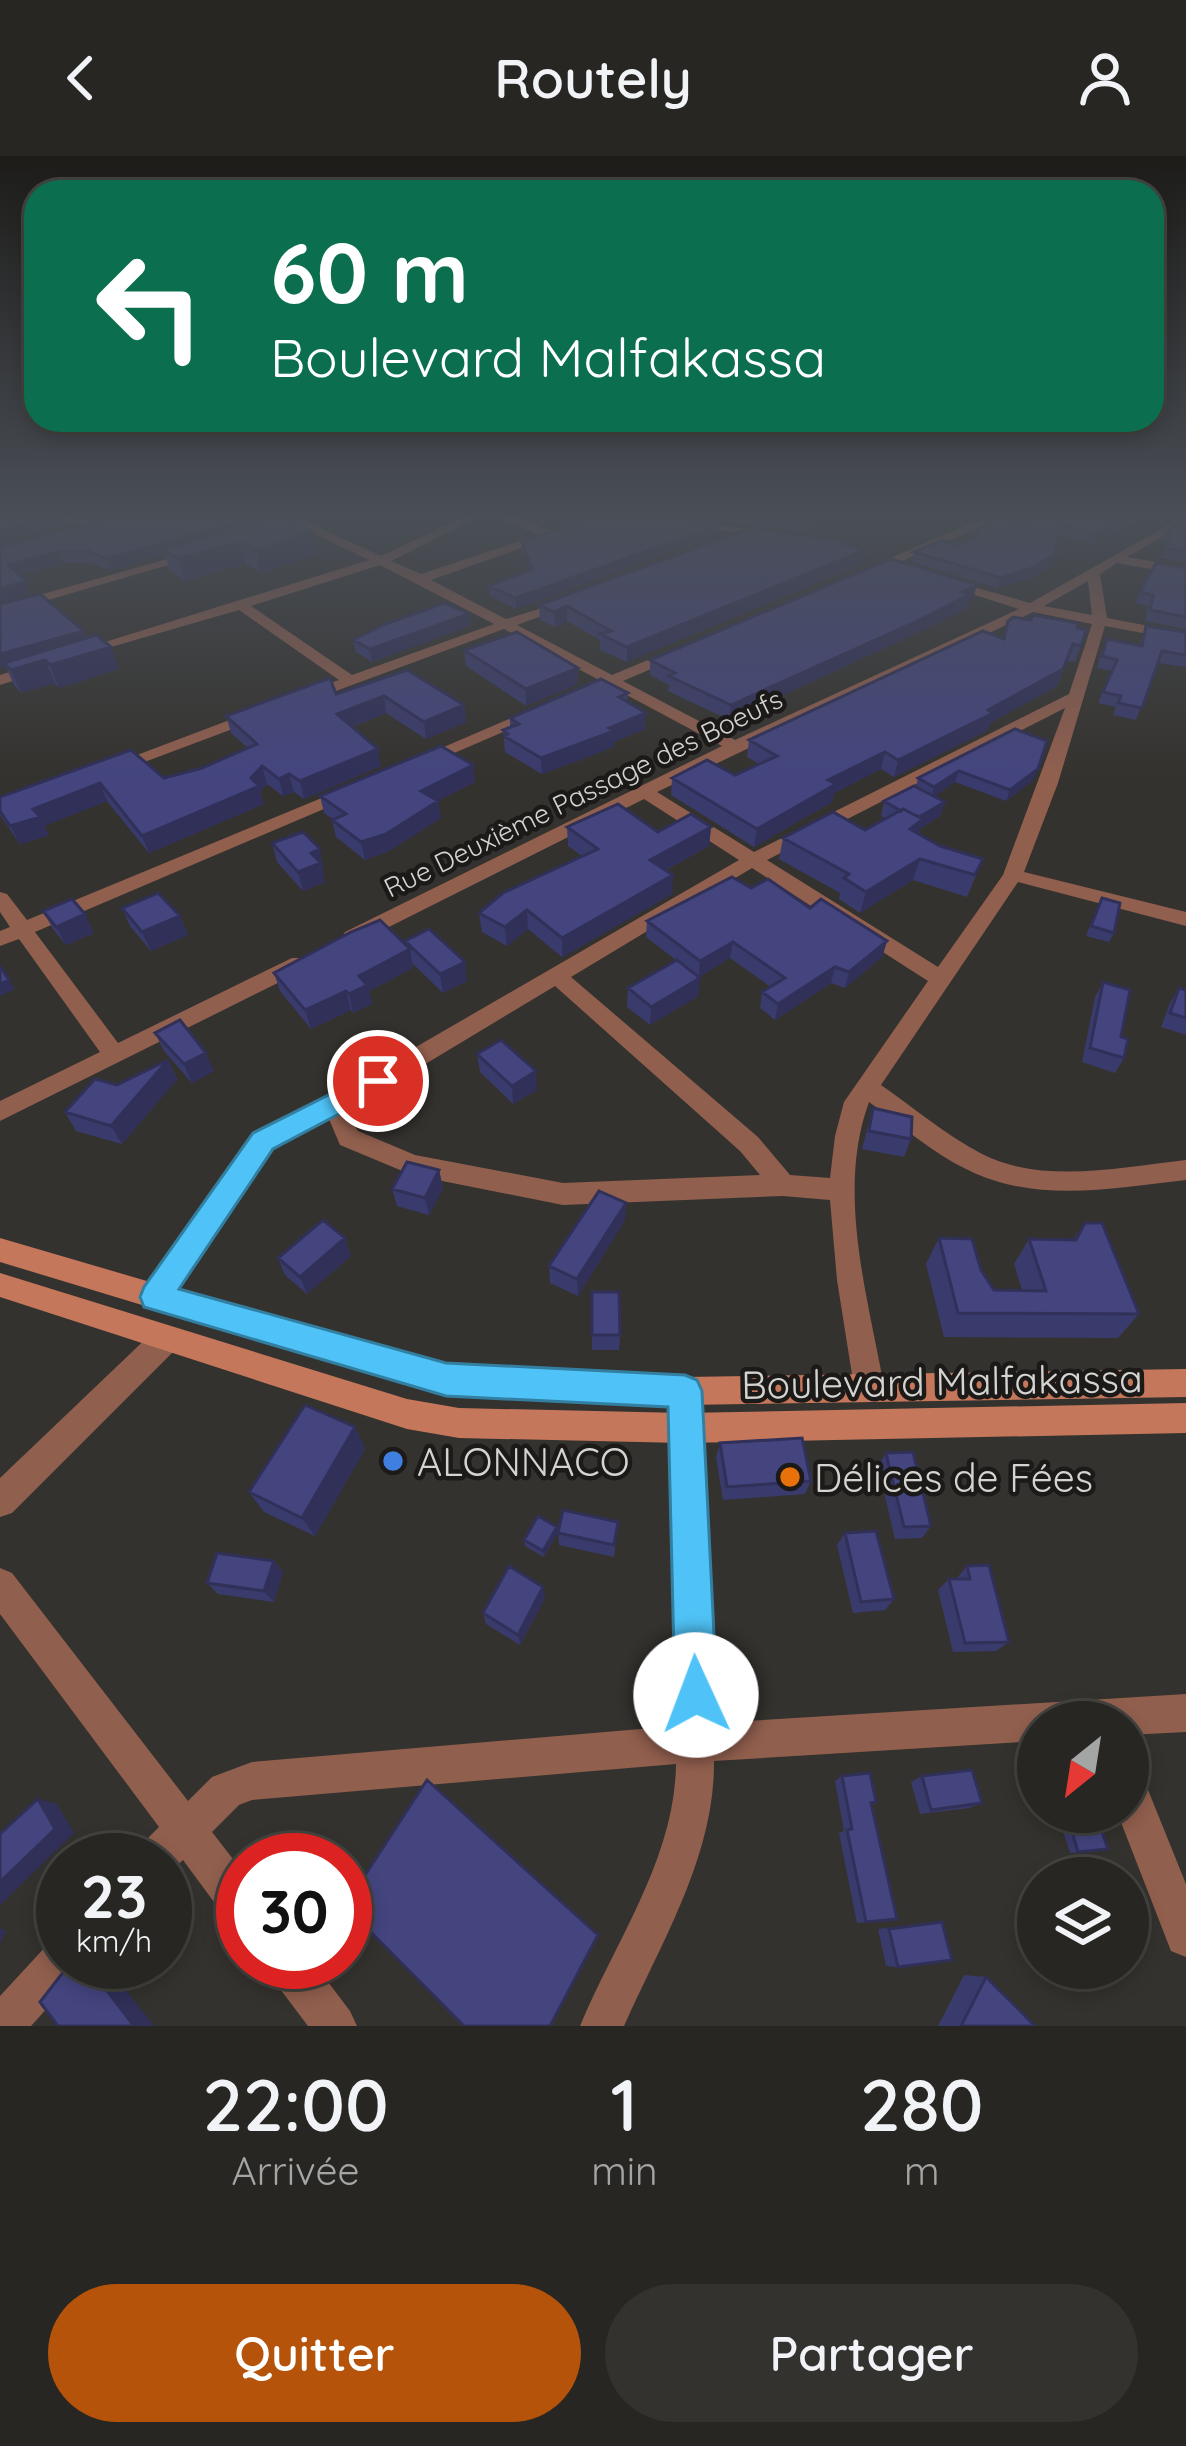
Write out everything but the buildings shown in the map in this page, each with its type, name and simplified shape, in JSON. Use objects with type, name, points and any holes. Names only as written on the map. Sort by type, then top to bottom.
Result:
[{"type":"main road","name":"Boulevard Malfakassa","points":[[0,1250],[454,1381],[684,1410],[1186,1418]]},
{"type":"main road","name":"Boulevard Malfakassa","points":[[0,1286],[406,1414],[460,1423],[684,1410],[868,1387],[1186,1383]]},
{"type":"street","points":[[0,680],[251,602]]},
{"type":"street","points":[[464,602],[735,746]]},
{"type":"street","points":[[285,705],[565,602]]},
{"type":"street","points":[[1013,602],[1186,637]]},
{"type":"street","name":"Rue Deuxième Passage des Boeufs","points":[[0,1112],[735,746],[1041,602]]},
{"type":"street","points":[[868,1387],[843,1190],[843,1140],[866,1087],[1013,875],[1049,783],[1100,621],[1097,602]]},
{"type":"street","points":[[242,605],[351,681]]},
{"type":"street","points":[[394,772],[698,644]]},
{"type":"street","points":[[156,1297],[263,1141],[342,1102],[751,861],[1072,698]]},
{"type":"street","points":[[88,776],[263,713]]},
{"type":"street","points":[[11,934],[372,782]]},
{"type":"street","points":[[644,791],[941,979]]},
{"type":"street","points":[[1013,875],[1186,919]]},
{"type":"street","points":[[0,898],[11,934],[114,1055]]},
{"type":"street","points":[[558,976],[749,1144],[783,1185]]},
{"type":"street","points":[[866,1087],[975,1162],[1012,1174],[1051,1182],[1186,1170]]},
{"type":"street","points":[[342,1102],[341,1124],[349,1138],[369,1148],[412,1165],[563,1194],[783,1185],[843,1190]]},
{"type":"street","points":[[0,1501],[165,1340]]},
{"type":"street","points":[[602,2026],[681,1853],[695,1802],[697,1743],[684,1410]]},
{"type":"street","points":[[0,1585],[216,1871]]},
{"type":"street","points":[[1149,1717],[1186,1714]]},
{"type":"street","points":[[178,1833],[226,1791],[251,1781],[697,1743],[1017,1724]]},
{"type":"street","points":[[1145,1833],[1186,1936]]},
{"type":"street","points":[[2,2026],[36,1989]]},
{"type":"street","points":[[307,1989],[335,2026]]},
{"type":"place","name":"ALONNACO","points":[[393,1461]]},
{"type":"place","name":"Délices de Fées","points":[[790,1477]]},
{"type":"route","points":[[378,1081],[263,1141],[156,1297],[420,1375],[472,1384],[685,1391],[696,1695]]}]
